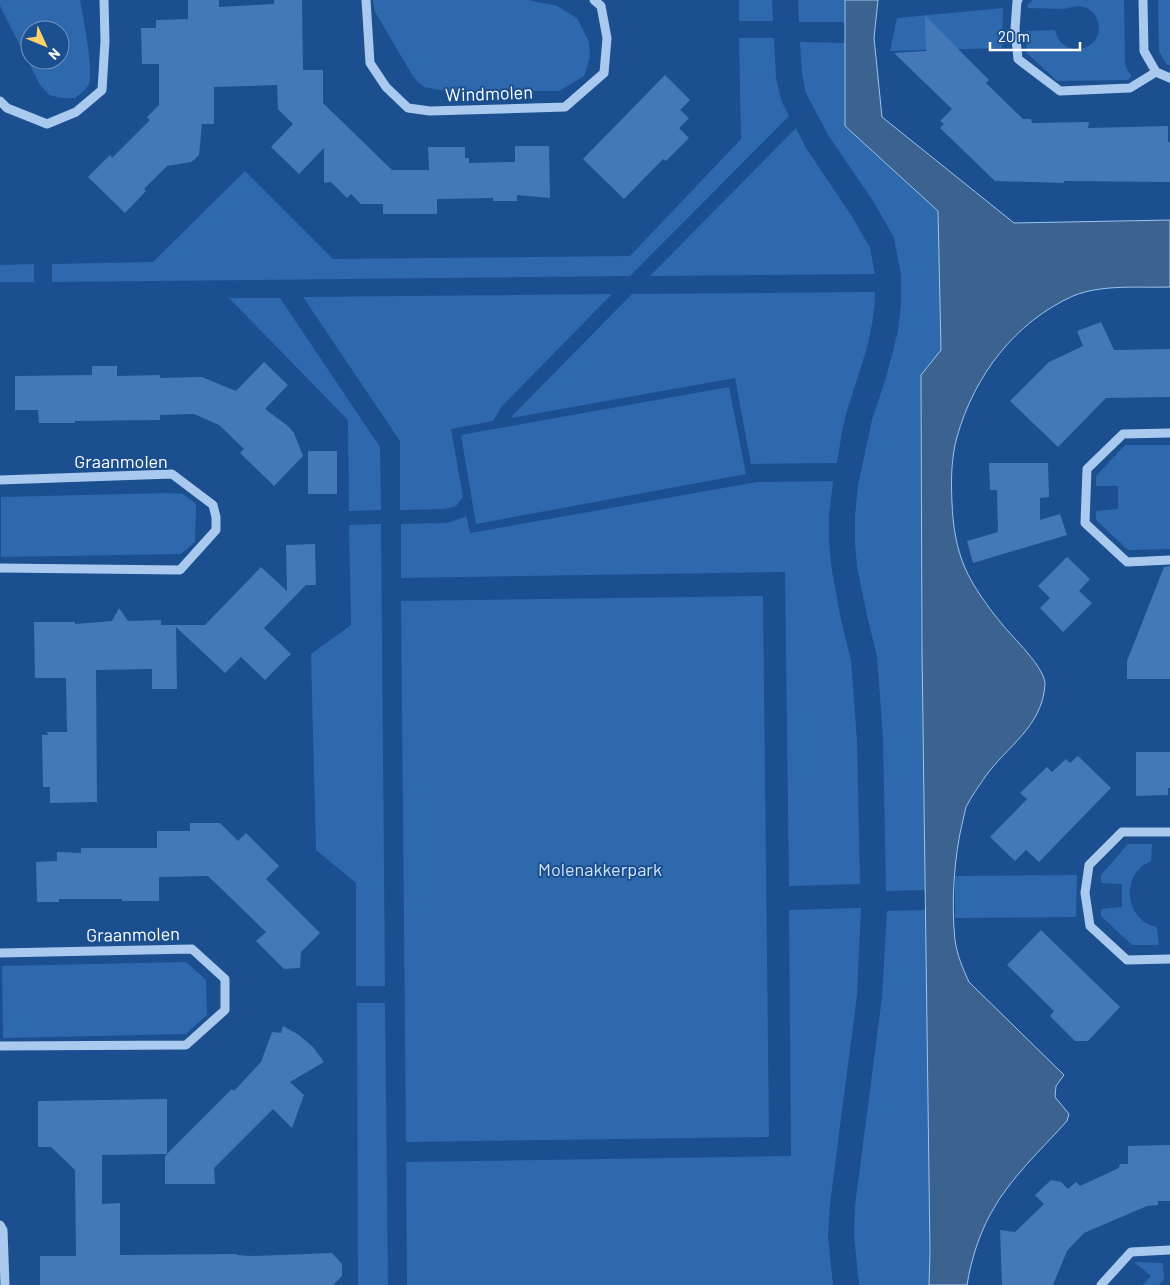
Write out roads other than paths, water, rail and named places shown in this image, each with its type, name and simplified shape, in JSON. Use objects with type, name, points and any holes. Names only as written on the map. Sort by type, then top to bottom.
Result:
[{"type":"street","points":[[0,101],[8,108],[47,124],[76,112],[102,90],[105,41],[104,0]]},
{"type":"street","name":"Windmolen","points":[[366,0],[370,64],[386,87],[408,108],[430,111],[565,107],[604,73],[607,38],[601,6],[594,0]]},
{"type":"street","points":[[1018,0],[1015,28],[1018,59],[1060,91],[1130,88],[1156,72]]},
{"type":"street","points":[[1143,0],[1144,51],[1156,72],[1170,78]]},
{"type":"street","points":[[1170,433],[1123,434],[1087,469],[1085,522],[1127,562],[1170,560]]},
{"type":"street","name":"Graanmolen","points":[[0,480],[172,474],[213,505],[216,517],[216,530],[180,570],[0,568]]},
{"type":"street","points":[[1170,832],[1122,832],[1089,865],[1085,893],[1090,926],[1127,960],[1170,959]]},
{"type":"street","name":"Graanmolen","points":[[0,953],[192,949],[225,979],[225,1010],[186,1045],[0,1046]]},
{"type":"street","points":[[0,1225],[3,1230],[5,1285]]},
{"type":"street","points":[[1101,1285],[1131,1252],[1170,1250]]},
{"type":"park label","name":"Molenakkerpark","points":[[600,869]]}]
